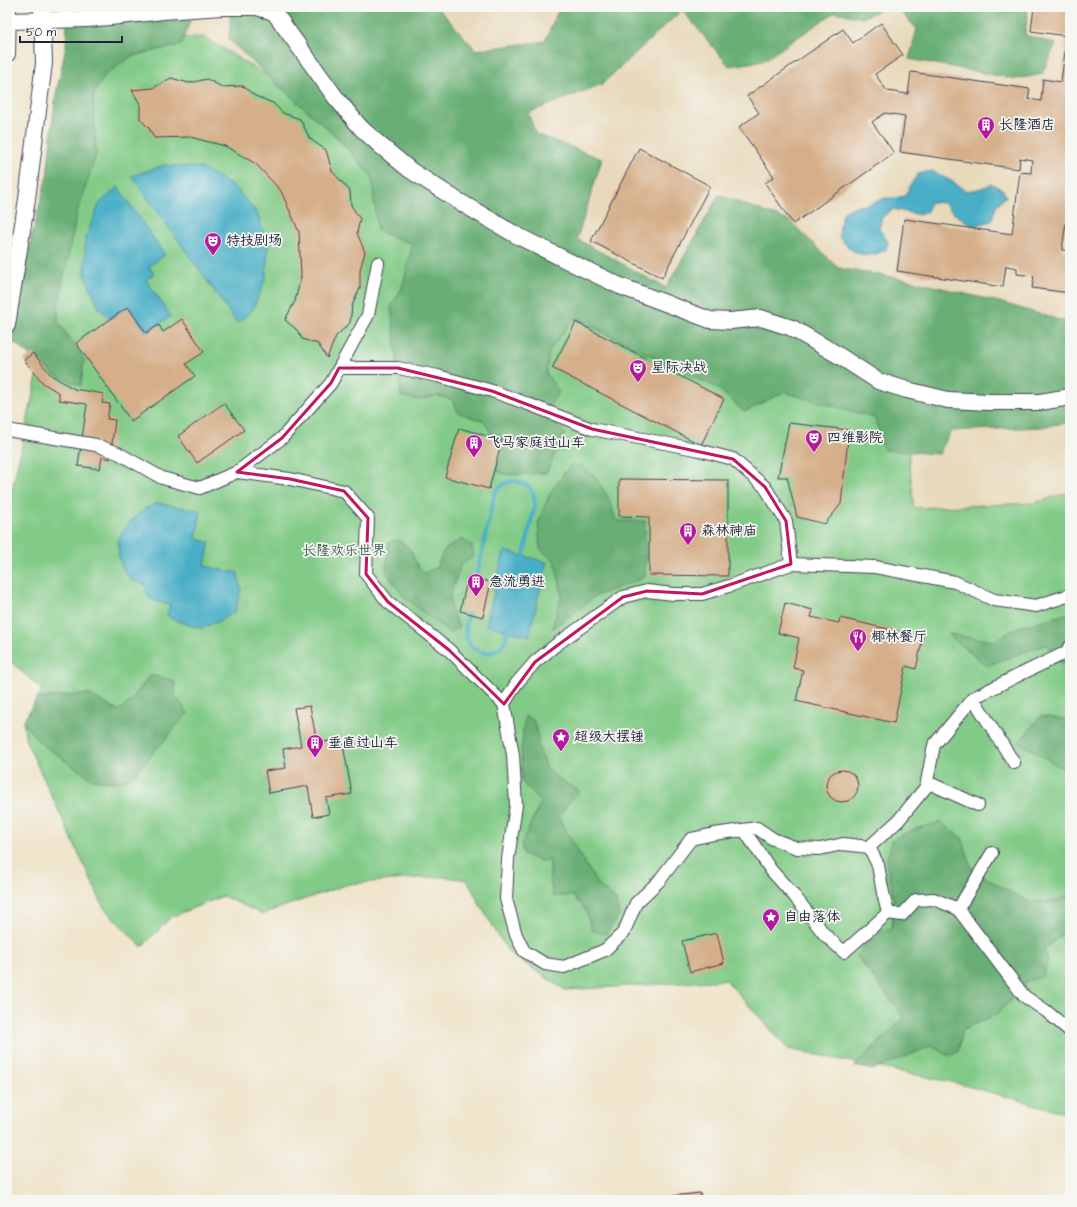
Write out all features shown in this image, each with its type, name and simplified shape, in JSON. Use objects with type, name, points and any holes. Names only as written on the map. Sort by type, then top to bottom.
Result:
[{"type":"street","points":[[7,54],[8,14],[120,16],[163,11],[222,7],[257,7],[274,10],[336,98],[361,128],[387,151],[410,170],[460,202],[516,235],[572,263],[620,286],[710,320],[730,321],[761,318],[792,328],[878,381],[907,390],[948,400],[989,402],[1040,402],[1070,397]]},
{"type":"street","points":[[7,325],[27,199],[44,63],[42,14]]},
{"type":"street","points":[[7,430],[96,445],[118,453],[162,478],[200,488],[237,472],[282,438],[331,383],[368,315],[378,263]]},
{"type":"street","points":[[339,368],[398,368],[438,376],[506,396],[592,430],[734,459],[765,487],[786,521],[791,564]]},
{"type":"street","points":[[237,472],[290,479],[344,491],[368,518],[366,574],[388,602],[448,650],[504,704],[513,756],[516,805],[508,859],[506,899],[516,935],[524,951],[545,964],[564,967],[606,950],[624,932],[636,903],[659,881],[691,839],[757,828],[773,839],[797,848],[820,849],[843,844],[869,847],[898,821],[926,787],[934,745],[973,698],[1065,653],[1070,647]]},
{"type":"street","points":[[504,704],[516,684],[535,662],[557,644],[623,597],[647,591],[673,594],[702,594],[791,564],[875,567],[955,582],[994,600],[1036,606],[1070,595]]},
{"type":"street","points":[[973,698],[1014,763]]},
{"type":"street","points":[[927,782],[978,805]]},
{"type":"street","points":[[744,830],[770,870],[796,898],[825,934],[844,952],[888,912]]},
{"type":"street","points":[[869,847],[878,866],[888,912]]},
{"type":"street","points":[[958,909],[992,853]]},
{"type":"street","points":[[888,912],[902,915],[916,900],[934,899],[958,909],[1024,996],[1046,1011],[1070,1031]]},
{"type":"highlighted area","points":[[339,368],[398,368],[492,391],[592,429],[733,459],[765,487],[786,521],[791,564],[702,594],[647,591],[623,597],[535,662],[504,704],[449,650],[388,602],[366,574],[368,518],[344,491],[290,479],[237,472],[282,438],[331,383]]},
{"type":"shaded area","points":[[69,7],[1070,7],[1070,492],[1034,503],[914,508],[339,139],[269,77],[204,37],[139,40]]},
{"type":"green space","points":[[67,7],[186,7],[190,21],[181,45],[132,56],[104,76],[93,96],[96,155],[77,212],[58,307],[58,322],[84,360],[81,386],[55,375],[12,341],[27,254],[47,176],[55,99],[66,46]]},
{"type":"green space","points":[[231,7],[437,7],[476,50],[545,41],[561,7],[886,7],[862,18],[835,12],[763,61],[729,66],[682,10],[602,84],[528,113],[536,134],[602,159],[577,239],[666,288],[719,195],[790,221],[838,268],[909,280],[999,302],[1070,323],[1070,422],[1041,427],[951,431],[939,454],[884,450],[875,418],[784,392],[744,412],[719,389],[574,318],[549,351],[546,373],[559,392],[546,411],[565,433],[546,473],[510,475],[497,472],[505,439],[490,432],[484,421],[459,413],[452,400],[438,396],[419,400],[401,396],[391,307],[402,288],[413,244],[377,231],[372,177],[339,139],[229,40]]},
{"type":"green space","points":[[896,7],[1028,7],[1025,35],[1056,44],[1042,74],[1016,79],[909,59],[917,29]]},
{"type":"green space","name":"长隆欢乐世界","points":[[204,37],[269,77],[339,139],[905,418],[914,508],[1034,503],[1070,492],[1070,1114],[956,1083],[788,1049],[726,980],[565,990],[509,953],[467,880],[447,877],[416,878],[349,884],[262,914],[223,896],[171,917],[142,947],[104,908],[26,741],[23,722],[42,690],[7,658],[7,513],[40,363],[84,91],[139,40]]},
{"type":"green space","points":[[570,465],[582,466],[595,477],[608,497],[616,521],[645,521],[645,577],[596,596],[552,629],[562,594],[555,561],[540,549],[538,524],[549,495]]},
{"type":"green space","points":[[462,539],[472,546],[474,556],[460,566],[450,597],[451,609],[459,627],[450,633],[404,597],[386,572],[389,542],[399,540],[410,549],[418,567],[425,573],[437,567],[444,550]]},
{"type":"green space","points":[[1070,613],[1070,673],[1047,644],[986,666],[948,634],[994,641],[1018,627]]},
{"type":"green space","points":[[150,675],[175,681],[175,696],[188,713],[133,776],[118,782],[93,780],[39,742],[23,722],[37,699],[50,697],[89,694],[118,711],[131,701]]},
{"type":"green space","points":[[525,716],[533,720],[537,729],[538,744],[547,769],[564,782],[580,791],[569,802],[559,818],[598,885],[616,900],[619,916],[606,934],[591,930],[587,912],[573,896],[553,896],[550,879],[550,860],[540,861],[523,854],[521,844],[541,802],[522,782],[521,749]]},
{"type":"green space","points":[[1041,716],[1070,720],[1070,773],[1019,742]]},
{"type":"green space","points":[[940,822],[962,838],[972,869],[1001,887],[1030,902],[1057,901],[1070,894],[1070,928],[1044,949],[1048,960],[1043,976],[1027,982],[997,1014],[963,1029],[958,1052],[949,1056],[931,1046],[874,1070],[854,1066],[904,1018],[857,956],[874,932],[892,928],[894,896],[886,863],[892,840],[912,830]]},
{"type":"water","points":[[164,165],[202,168],[235,187],[257,213],[268,244],[266,278],[253,309],[238,324],[132,176]]},
{"type":"water","points":[[932,171],[955,183],[965,191],[979,189],[992,184],[1003,190],[1006,197],[996,207],[992,221],[972,226],[951,211],[945,203],[930,202],[927,212],[919,215],[893,209],[882,217],[879,229],[888,243],[886,250],[872,255],[854,252],[839,237],[840,223],[844,212],[855,206],[867,205],[885,198],[905,196],[918,174]]},
{"type":"water","points":[[118,187],[165,255],[149,266],[154,274],[146,280],[171,316],[146,333],[128,307],[110,319],[99,308],[85,275],[85,238],[100,203]]},
{"type":"water","points":[[158,503],[201,511],[196,539],[210,542],[205,566],[238,573],[241,589],[235,612],[217,622],[201,628],[189,625],[170,618],[167,614],[170,605],[150,599],[146,591],[147,586],[131,580],[122,567],[119,557],[118,541],[123,530],[137,515],[146,508]]},
{"type":"water","points":[[504,551],[547,562],[529,636],[486,625]]},
{"type":"building","name":"长隆酒店","points":[[1034,7],[1070,7],[1070,216],[1067,215],[1062,250],[1070,251],[1070,293],[1032,288],[1034,276],[1017,274],[1017,268],[1007,266],[1003,287],[897,271],[904,219],[1012,234],[1020,172],[1031,173],[1032,160],[1020,158],[1019,169],[900,152],[905,116],[885,113],[872,122],[894,153],[793,224],[765,183],[774,177],[739,127],[759,113],[747,96],[843,29],[853,43],[881,23],[903,55],[875,74],[887,91],[908,94],[911,72],[1030,89],[1028,99],[1041,101],[1043,79],[1061,82],[1067,36],[1031,31]]},
{"type":"building","points":[[171,78],[189,83],[207,79],[222,87],[243,86],[255,96],[273,103],[283,113],[300,119],[310,139],[326,150],[332,171],[350,191],[351,205],[360,219],[357,233],[365,252],[360,270],[360,288],[352,306],[350,323],[336,336],[327,358],[318,344],[302,339],[297,330],[285,320],[295,301],[301,277],[299,232],[281,191],[256,164],[225,146],[190,137],[154,138],[149,128],[140,119],[140,104],[132,90],[153,88]]},
{"type":"building","points":[[639,148],[710,186],[662,278],[591,241]]},
{"type":"building","points":[[128,307],[146,333],[159,325],[163,332],[182,319],[204,352],[186,364],[195,376],[131,421],[76,343]]},
{"type":"building","name":"星际决战","points":[[576,322],[724,399],[701,445],[552,368]]},
{"type":"building","points":[[33,353],[51,375],[74,389],[104,394],[102,403],[110,404],[107,419],[115,420],[110,459],[102,457],[100,469],[78,466],[87,404],[59,400],[59,393],[43,383],[24,360]]},
{"type":"building","points":[[224,403],[244,430],[197,463],[178,436]]},
{"type":"building","name":"四维影院","points":[[789,423],[849,430],[841,504],[825,524],[797,517],[787,477],[778,477]]},
{"type":"building","name":"飞马家庭过山车","points":[[459,428],[502,440],[489,489],[445,477]]},
{"type":"building","name":"森林神庙","points":[[619,479],[728,480],[728,576],[649,575],[649,517],[619,516]]},
{"type":"building","name":"急流勇进","points":[[468,577],[491,582],[483,617],[460,611]]},
{"type":"building","name":"椰林餐厅","points":[[785,603],[813,610],[811,617],[839,623],[840,618],[923,637],[916,669],[906,666],[894,723],[796,701],[803,670],[793,668],[799,638],[778,633]]},
{"type":"building","name":"垂直过山车","points":[[310,706],[317,743],[342,739],[352,794],[326,798],[329,814],[313,817],[308,786],[269,793],[265,771],[286,768],[283,749],[301,746],[294,708]]},
{"type":"building","points":[[845,770],[851,772],[856,777],[858,786],[856,795],[851,800],[839,802],[833,800],[828,795],[826,783],[828,777],[833,772]]},
{"type":"building","points":[[717,933],[724,963],[690,972],[682,941]]},
{"type":"building","points":[[700,1193],[701,1200],[673,1200],[672,1196]]},
{"type":"waterway","points":[[512,481],[526,484],[533,494],[535,504],[505,642],[494,651],[481,652],[469,644],[466,636],[466,624],[495,493],[502,485],[512,481]]},
{"type":"place","name":"长隆酒店","points":[[986,140]]},
{"type":"place","name":"特技剧场","points":[[213,256]]},
{"type":"place","name":"星际决战","points":[[638,383]]},
{"type":"place","name":"四维影院","points":[[814,453]]},
{"type":"place","name":"飞马家庭过山车","points":[[474,458]]},
{"type":"place","name":"森林神庙","points":[[688,546]]},
{"type":"place","name":"急流勇进","points":[[476,597]]},
{"type":"place","name":"椰林餐厅","points":[[858,652]]},
{"type":"place","name":"超级大摆锤","points":[[561,752]]},
{"type":"place","name":"垂直过山车","points":[[315,758]]},
{"type":"place","name":"自由落体","points":[[771,932]]}]
